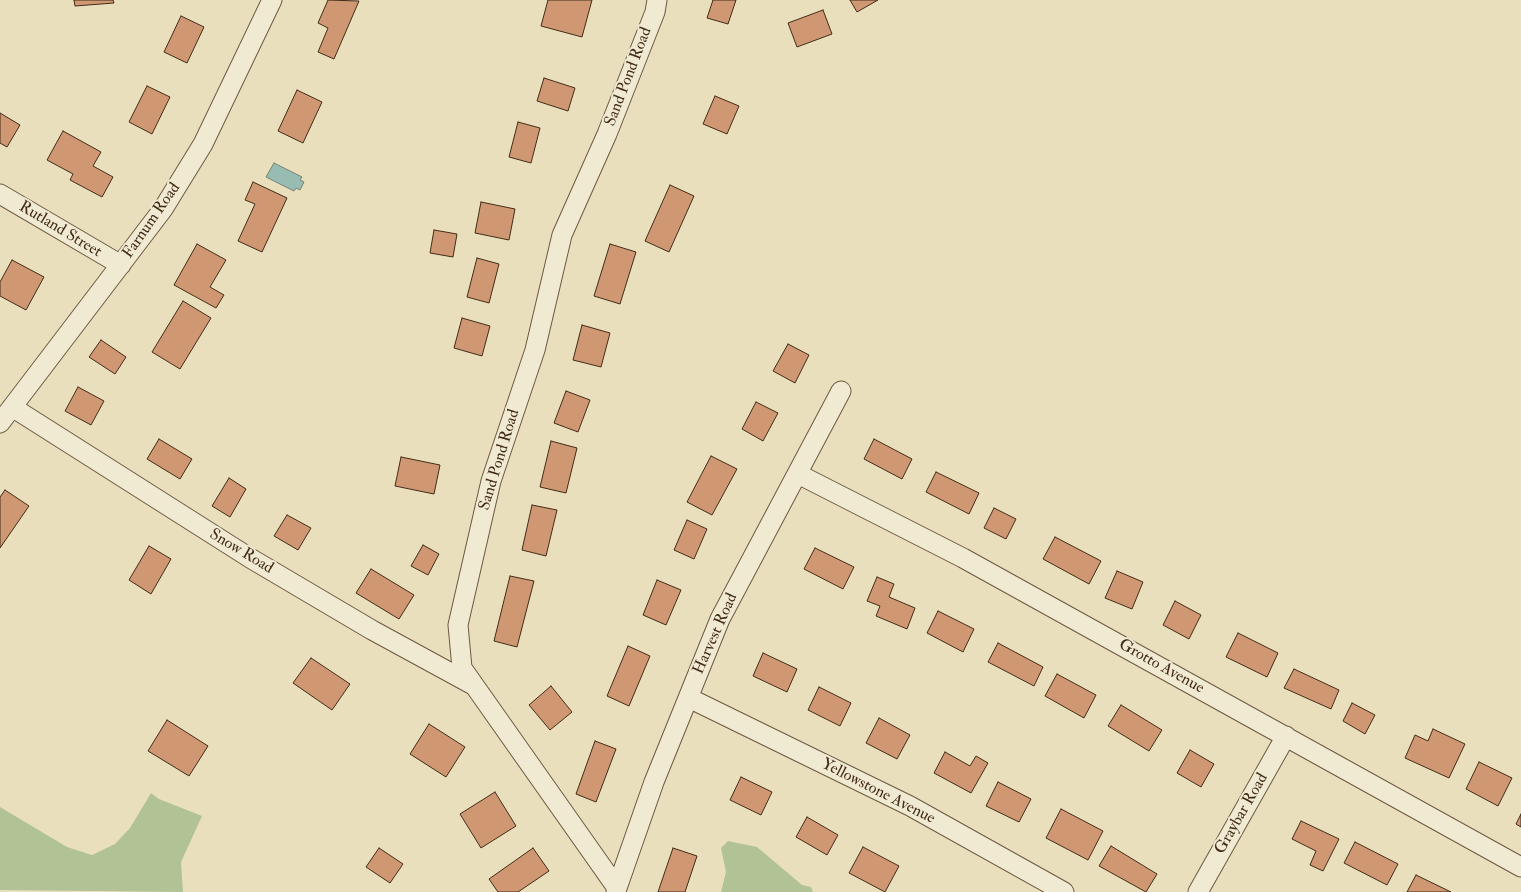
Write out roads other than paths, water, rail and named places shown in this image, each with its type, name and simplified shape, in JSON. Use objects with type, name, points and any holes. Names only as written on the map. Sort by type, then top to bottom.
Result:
[{"type":"street","name":"Farnum Road","points":[[0,423],[163,209],[203,144],[272,0]]},
{"type":"street","name":"Sand Pond Road","points":[[617,890],[462,668],[458,625],[491,480],[535,350],[562,235],[607,134],[655,12],[657,0]]},
{"type":"street","name":"Rutland Street","points":[[0,194],[121,265]]},
{"type":"street","name":"Harvest Road","points":[[617,890],[654,782],[720,618],[841,391]]},
{"type":"street","name":"Snow Road","points":[[12,407],[259,563],[372,630],[477,687]]},
{"type":"street","name":"Grotto Avenue","points":[[798,474],[963,558],[1521,867]]},
{"type":"street","name":"Yellowstone Avenue","points":[[689,698],[910,806],[1064,892]]},
{"type":"street","name":"Graybar Road","points":[[1198,892],[1286,736]]},
{"type":"water","points":[[274,163],[302,177],[300,180],[304,182],[300,190],[296,188],[294,191],[266,177]]}]
